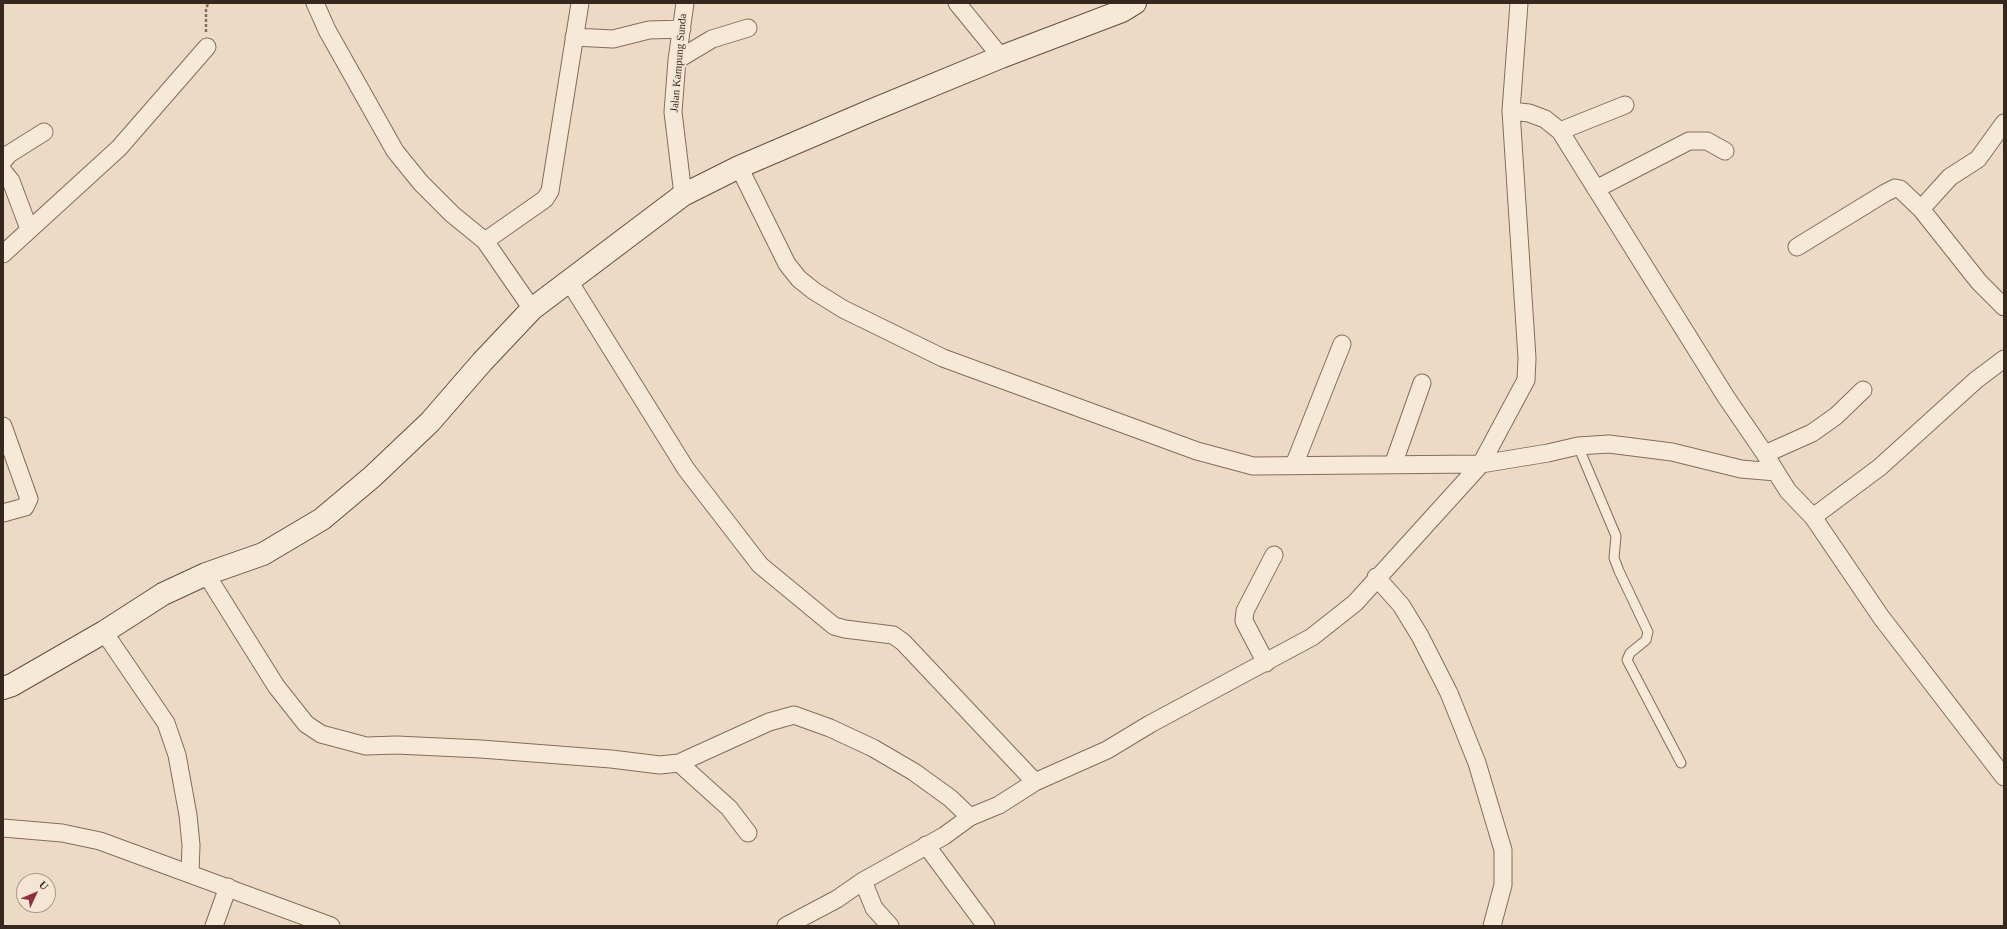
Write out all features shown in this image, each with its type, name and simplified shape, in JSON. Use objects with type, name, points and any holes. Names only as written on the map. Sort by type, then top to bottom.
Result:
[{"type":"street","points":[[315,3],[327,30],[395,151],[421,183],[452,214],[485,241],[532,310]]},
{"type":"street","points":[[485,241],[545,199],[550,191],[580,3]]},
{"type":"street","name":"Jalan Kampung Sunda","points":[[683,195],[673,112],[677,60],[685,3]]},
{"type":"street","points":[[957,3],[1001,57]]},
{"type":"street","points":[[3,688],[12,685],[104,632],[163,594],[206,574],[264,554],[322,519],[372,477],[430,422],[482,362],[532,310],[683,195],[739,167],[1001,57],[1122,11],[1135,3]]},
{"type":"street","points":[[786,926],[837,899],[863,881],[944,836],[970,817],[999,805],[1035,782],[1107,750],[1150,724],[1312,637],[1355,603],[1376,577],[1481,464],[1526,380],[1527,358],[1511,111],[1519,3]]},
{"type":"street","points":[[677,60],[712,39],[748,28]]},
{"type":"street","points":[[574,37],[613,38],[649,30],[682,29]]},
{"type":"street","points":[[3,254],[119,148],[207,48]]},
{"type":"street","points":[[1560,131],[1625,105]]},
{"type":"street","points":[[1511,111],[1529,113],[1545,119],[1560,131],[1726,398],[1765,454],[1788,491],[1813,517],[1882,617],[2004,777]]},
{"type":"street","points":[[1921,209],[1950,177],[1978,159],[2004,123]]},
{"type":"street","points":[[3,161],[9,154],[44,132]]},
{"type":"street","points":[[1596,188],[1690,141],[1707,140],[1725,151]]},
{"type":"street","points":[[739,167],[787,264],[799,279],[814,291],[843,309],[943,358],[1197,451],[1252,466],[1481,464],[1548,454],[1578,446],[1609,444],[1672,452],[1741,470],[1776,472]]},
{"type":"street","points":[[3,170],[10,181],[29,229]]},
{"type":"street","points":[[1797,247],[1895,188],[1900,189],[1921,209],[1979,282],[2004,307]]},
{"type":"street","points":[[569,281],[686,469],[760,565],[834,626],[845,630],[893,635],[903,642],[1035,782]]},
{"type":"street","points":[[1294,465],[1342,344]]},
{"type":"street","points":[[1813,517],[1880,467],[1976,380],[2004,359]]},
{"type":"street","points":[[1393,465],[1422,383]]},
{"type":"street","points":[[1765,454],[1812,433],[1836,416],[1863,390]]},
{"type":"street","points":[[3,426],[29,499],[25,507],[3,513]]},
{"type":"street","points":[[1266,663],[1244,621],[1246,611],[1274,555]]},
{"type":"street","points":[[206,574],[276,686],[306,724],[321,734],[366,746],[397,745],[481,749],[611,759],[660,765],[679,763],[769,722],[794,715],[801,716],[873,748],[900,764],[950,798],[970,817]]},
{"type":"street","points":[[1376,577],[1401,605],[1420,636],[1449,693],[1477,763],[1503,850],[1503,884],[1492,926]]},
{"type":"street","points":[[104,632],[166,723],[177,755],[188,815],[191,845],[190,873]]},
{"type":"street","points":[[679,763],[729,808],[748,833]]},
{"type":"street","points":[[3,828],[62,833],[100,841],[331,926]]},
{"type":"street","points":[[926,845],[986,926]]},
{"type":"street","points":[[863,881],[874,908],[890,926]]},
{"type":"street","points":[[214,926],[228,888]]},
{"type":"lane","points":[[1578,446],[1616,536],[1614,558],[1648,632],[1646,640],[1630,653],[1627,660],[1681,763]]},
{"type":"path","points":[[207,48],[206,10],[208,3]]}]
